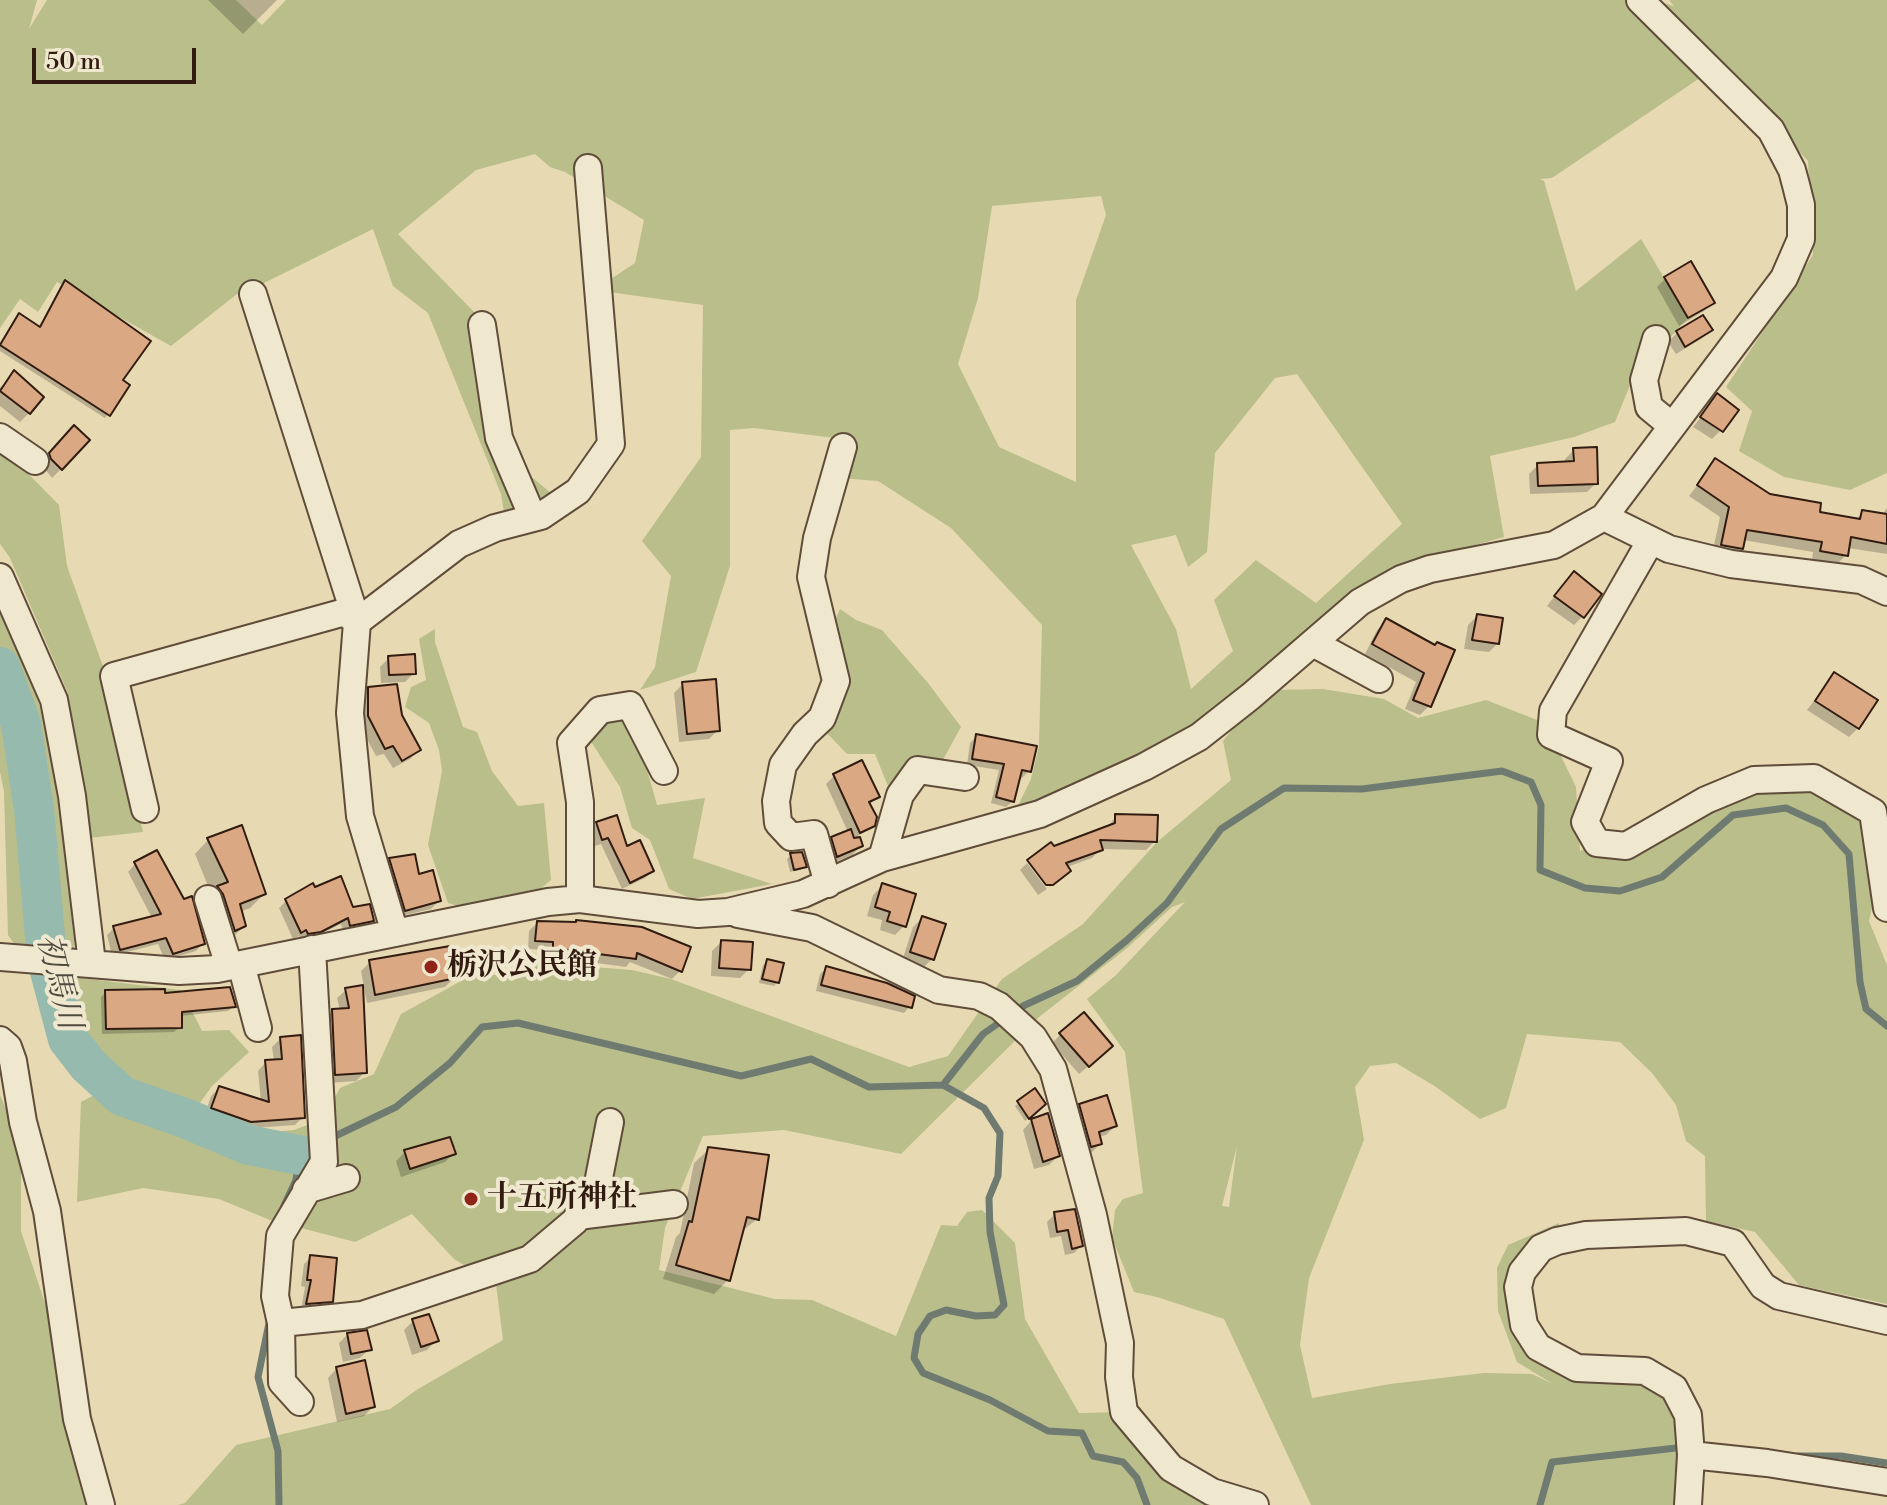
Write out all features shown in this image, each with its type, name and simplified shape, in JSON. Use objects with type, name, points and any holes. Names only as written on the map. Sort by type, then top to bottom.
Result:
[{"type":"street","points":[[7,958],[179,971],[235,965],[548,902],[580,899],[687,913],[728,912],[803,894],[882,858],[1040,814],[1144,767],[1199,737],[1360,602],[1401,579],[1430,569],[1554,545],[1604,517],[1784,278],[1801,239],[1801,205],[1792,170],[1771,130],[1640,0]]},
{"type":"street","points":[[357,622],[459,544],[495,528],[541,516],[578,491],[611,444],[588,168]]},
{"type":"street","points":[[253,294],[357,622],[350,713],[360,816],[395,933]]},
{"type":"street","points":[[482,325],[499,438],[533,518]]},
{"type":"street","points":[[1656,339],[1644,380],[1649,407],[1672,426]]},
{"type":"street","points":[[0,437],[35,461]]},
{"type":"street","points":[[828,884],[814,834],[791,837],[778,823],[776,801],[783,765],[805,734],[822,718],[836,681],[828,637],[811,577],[817,538],[843,447]]},
{"type":"street","points":[[1604,517],[1669,549],[1731,564],[1861,580],[1887,592]]},
{"type":"street","points":[[1651,540],[1553,711],[1551,735],[1609,761],[1585,822],[1597,843],[1626,846],[1706,800],[1754,780],[1814,778],[1873,812],[1887,908]]},
{"type":"street","points":[[0,577],[54,700],[72,796],[84,963]]},
{"type":"street","points":[[145,809],[114,676],[345,612],[357,622]]},
{"type":"street","points":[[1313,643],[1379,679]]},
{"type":"street","points":[[580,899],[580,802],[571,743],[600,710],[630,705],[664,771]]},
{"type":"street","points":[[882,858],[900,795],[918,770],[965,777]]},
{"type":"street","points":[[208,899],[258,1028]]},
{"type":"street","points":[[728,912],[812,928],[939,990],[979,996],[999,1006],[1033,1037],[1053,1069],[1108,1278],[1120,1343],[1119,1377],[1124,1412],[1171,1468],[1212,1492],[1255,1505]]},
{"type":"street","points":[[300,1402],[282,1382],[281,1323],[275,1296],[280,1236],[324,1162],[312,949]]},
{"type":"street","points":[[0,1040],[8,1047],[13,1061],[23,1122],[47,1211],[77,1419],[101,1505]]},
{"type":"street","points":[[281,1323],[362,1315],[530,1259],[578,1216],[598,1183],[610,1122]]},
{"type":"street","points":[[306,1190],[346,1178]]},
{"type":"street","points":[[578,1216],[674,1204]]},
{"type":"street","points":[[1688,1505],[1691,1455],[1688,1415],[1674,1388],[1645,1371],[1577,1368],[1538,1347],[1524,1325],[1518,1287],[1522,1272],[1541,1248],[1586,1235],[1686,1231],[1733,1243],[1763,1286],[1779,1296],[1887,1321]]},
{"type":"street","points":[[1691,1455],[1887,1482]]},
{"type":"green space","points":[[0,0],[37,0],[29,29],[47,0],[236,0],[262,25],[286,0],[1654,0],[1674,6],[1669,0],[1887,0],[1887,473],[1850,490],[1784,477],[1739,451],[1752,411],[1726,387],[1813,255],[1808,161],[1719,65],[1552,178],[1540,179],[1544,181],[1576,291],[1641,239],[1688,318],[1633,378],[1615,422],[1574,437],[1490,456],[1504,537],[1399,572],[1178,735],[1014,814],[1031,779],[1039,746],[1042,625],[951,528],[878,481],[827,477],[835,438],[754,428],[730,430],[730,566],[696,672],[640,690],[655,667],[671,576],[642,541],[701,457],[703,305],[594,290],[635,263],[644,220],[565,172],[550,167],[535,154],[476,170],[398,234],[475,313],[480,355],[504,454],[557,498],[505,519],[501,494],[428,313],[393,286],[373,229],[237,294],[171,346],[57,282],[38,312],[20,299],[0,328]],"holes":[[[1101,196],[1106,215],[1076,300],[1076,482],[999,447],[958,364],[978,298],[992,206]],[[1297,374],[1402,524],[1316,603],[1256,560],[1214,600],[1233,651],[1191,689],[1176,629],[1131,545],[1176,535],[1188,567],[1207,552],[1215,453],[1275,378]]]},
{"type":"green space","points":[[0,445],[59,505],[67,566],[105,672],[143,832],[89,838],[67,691],[10,558],[0,544]]},
{"type":"green space","points":[[0,607],[42,711],[77,933],[73,950],[15,945],[8,935],[4,791],[0,772]]},
{"type":"green space","points":[[840,609],[856,620],[882,630],[961,727],[940,765],[890,791],[875,754],[847,754],[823,729],[828,637]]},
{"type":"green space","points":[[435,629],[435,642],[463,727],[477,732],[492,771],[518,806],[544,803],[551,880],[533,895],[468,909],[448,903],[428,845],[442,771],[439,750],[429,723],[405,707],[411,687],[426,680],[419,639]]},
{"type":"green space","points":[[1323,689],[1384,699],[1418,718],[1486,700],[1545,723],[1576,787],[1580,851],[1664,811],[1755,774],[1832,780],[1886,842],[1869,921],[1887,965],[1887,1304],[1799,1285],[1755,1232],[1706,1221],[1705,1156],[1686,1141],[1676,1105],[1652,1073],[1620,1042],[1527,1034],[1506,1108],[1480,1119],[1396,1063],[1370,1066],[1355,1087],[1364,1140],[1309,1278],[1300,1345],[1312,1398],[1390,1384],[1484,1373],[1532,1374],[1553,1384],[1517,1362],[1498,1311],[1497,1268],[1508,1245],[1559,1223],[1559,1232],[1517,1285],[1536,1345],[1645,1371],[1676,1393],[1688,1505],[1311,1505],[1224,1319],[1134,1292],[1112,1238],[1115,1210],[1123,1199],[1143,1193],[1125,1052],[1087,999],[1116,975],[1185,902],[1172,907],[1127,948],[1039,1017],[901,1154],[784,1130],[703,1136],[665,1228],[659,1270],[775,1299],[812,1300],[896,1336],[941,1225],[957,1226],[967,1212],[982,1210],[1015,1243],[1025,1319],[1079,1413],[1123,1412],[1171,1468],[1258,1505],[178,1505],[185,1503],[236,1445],[390,1409],[418,1389],[503,1340],[496,1284],[454,1259],[412,1214],[355,1242],[270,1220],[219,1199],[143,1188],[77,1202],[81,1102],[123,1080],[228,1128],[261,1133],[294,1130],[323,1119],[340,1088],[374,1074],[401,1014],[474,974],[521,976],[527,962],[632,970],[671,979],[909,1067],[948,1056],[1002,979],[1083,924],[1157,842],[1231,780],[1223,741],[1255,701],[1274,690]],"holes":[[[1237,1146],[1229,1207],[1222,1206]]]},
{"type":"green space","points":[[610,717],[627,720],[640,745],[657,805],[705,798],[693,858],[772,884],[692,899],[669,889],[650,840],[632,828],[620,787],[590,740]]},
{"type":"green space","points":[[63,976],[181,990],[202,1031],[229,1030],[249,1052],[212,1086],[197,1107],[117,1073],[88,1065]]},
{"type":"green space","points":[[0,1095],[21,1144],[21,1231],[112,1505],[0,1505]]},
{"type":"building","points":[[1691,261],[1715,303],[1688,318],[1664,277]]},
{"type":"building","points":[[65,280],[151,341],[123,380],[130,385],[110,416],[0,345],[19,313],[40,327]]},
{"type":"building","points":[[1703,315],[1713,330],[1685,347],[1676,331]]},
{"type":"building","points":[[14,370],[44,397],[30,414],[0,391]]},
{"type":"building","points":[[1717,393],[1739,410],[1723,432],[1700,417]]},
{"type":"building","points":[[74,425],[90,440],[62,470],[49,453]]},
{"type":"building","points":[[1597,447],[1598,484],[1538,486],[1537,463],[1574,461],[1573,448]]},
{"type":"building","points":[[1715,458],[1770,494],[1821,503],[1820,512],[1860,519],[1862,510],[1887,514],[1887,544],[1851,537],[1848,556],[1820,551],[1822,542],[1747,530],[1743,549],[1721,545],[1729,507],[1697,485]]},
{"type":"building","points":[[1574,571],[1602,594],[1584,618],[1554,596]]},
{"type":"building","points":[[1477,614],[1503,618],[1499,644],[1472,640]]},
{"type":"building","points":[[1386,618],[1435,645],[1437,642],[1455,650],[1431,707],[1413,700],[1424,673],[1372,644]]},
{"type":"building","points":[[415,654],[416,674],[389,675],[388,656]]},
{"type":"building","points":[[1834,672],[1878,700],[1859,729],[1815,701]]},
{"type":"building","points":[[716,679],[720,731],[687,734],[682,682]]},
{"type":"building","points":[[397,684],[402,715],[421,750],[402,761],[393,746],[385,749],[368,716],[368,687]]},
{"type":"building","points":[[976,734],[1037,746],[1031,772],[1022,770],[1014,802],[996,797],[1004,764],[972,759]]},
{"type":"building","points":[[862,760],[880,797],[869,802],[877,817],[875,826],[860,833],[833,774]]},
{"type":"building","points":[[1115,814],[1158,815],[1157,842],[1100,840],[1103,850],[1066,863],[1071,871],[1053,885],[1046,885],[1027,860],[1051,842],[1054,846],[1115,823]]},
{"type":"building","points":[[617,815],[627,846],[640,840],[654,871],[630,883],[608,838],[602,840],[596,822]]},
{"type":"building","points":[[242,825],[266,894],[240,904],[246,926],[235,931],[223,894],[217,886],[228,882],[207,838]]},
{"type":"building","points":[[851,829],[854,838],[860,837],[863,846],[837,857],[831,837]]},
{"type":"building","points":[[157,850],[184,899],[192,896],[205,944],[173,954],[166,938],[120,950],[113,926],[161,914],[134,862]]},
{"type":"building","points":[[802,852],[807,867],[794,870],[790,853]]},
{"type":"building","points":[[415,854],[419,874],[433,870],[441,901],[405,911],[389,858]]},
{"type":"building","points":[[341,876],[353,907],[370,904],[374,921],[350,926],[348,918],[321,932],[308,934],[306,930],[301,933],[285,899],[313,883],[315,887]]},
{"type":"building","points":[[882,883],[916,894],[906,927],[887,921],[890,912],[875,907]]},
{"type":"building","points":[[922,916],[946,924],[934,960],[910,952]]},
{"type":"building","points":[[576,920],[642,927],[691,947],[682,972],[637,953],[636,959],[553,948],[553,942],[535,941],[537,921]]},
{"type":"building","points":[[721,940],[753,942],[751,970],[719,968]]},
{"type":"building","points":[[450,946],[456,978],[375,995],[369,960]]},
{"type":"building","points":[[767,959],[784,963],[779,983],[762,979]]},
{"type":"building","points":[[826,966],[887,983],[915,996],[912,1008],[821,985]]},
{"type":"building","points":[[363,985],[367,1073],[335,1075],[332,1009],[349,1008],[345,988]]},
{"type":"building","points":[[230,987],[236,1007],[182,1012],[182,1028],[106,1029],[105,990],[165,989],[165,993]]},
{"type":"building","points":[[1084,1012],[1113,1046],[1089,1067],[1059,1033]]},
{"type":"building","points":[[301,1035],[305,1118],[251,1122],[211,1108],[219,1086],[269,1102],[265,1060],[282,1059],[280,1037]]},
{"type":"building","points":[[1035,1088],[1046,1104],[1029,1119],[1017,1101]]},
{"type":"building","points":[[1107,1095],[1117,1126],[1099,1132],[1102,1144],[1091,1147],[1079,1104]]},
{"type":"building","points":[[1048,1113],[1060,1156],[1043,1162],[1031,1119]]},
{"type":"building","points":[[450,1137],[456,1154],[410,1169],[404,1150]]},
{"type":"building","points":[[708,1147],[769,1155],[759,1220],[747,1217],[730,1281],[676,1265],[689,1221],[692,1222]]},
{"type":"building","points":[[1075,1209],[1083,1246],[1072,1249],[1068,1230],[1057,1232],[1054,1212]]},
{"type":"building","points":[[310,1255],[337,1258],[333,1302],[306,1304],[311,1280],[307,1280]]},
{"type":"building","points":[[429,1314],[439,1341],[421,1347],[412,1319]]},
{"type":"building","points":[[367,1330],[372,1350],[351,1354],[347,1333]]},
{"type":"building","points":[[365,1360],[375,1407],[346,1414],[336,1367]]},
{"type":"waterway","name":"初馬川","points":[[0,667],[21,724],[34,809],[47,960],[68,1039],[88,1065],[122,1096],[249,1145],[299,1155]]},
{"type":"waterway","points":[[943,1085],[983,1034],[1023,1006],[1077,981],[1167,903],[1221,829],[1284,788],[1362,789],[1502,771],[1531,782],[1541,805],[1540,870],[1585,888],[1620,891],[1662,877],[1733,815],[1786,808],[1823,825],[1849,854],[1860,982],[1866,1009],[1887,1026]]},
{"type":"waterway","points":[[329,1139],[396,1107],[450,1063],[482,1027],[518,1023],[741,1076],[811,1059],[869,1087],[943,1085],[984,1108],[1000,1133],[998,1176],[989,1198],[990,1232],[1004,1305],[995,1315],[976,1316],[946,1310],[930,1316],[918,1334],[914,1358],[923,1373],[990,1400],[1048,1431],[1082,1433],[1093,1456],[1123,1462],[1137,1478],[1147,1505]]},
{"type":"waterway","points":[[284,1206],[296,1180],[299,1155],[318,1145]]},
{"type":"waterway","points":[[269,1323],[258,1377],[278,1451],[279,1505]]},
{"type":"waterway","points":[[1540,1505],[1552,1462],[1676,1448]]},
{"type":"waterway","points":[[1798,1456],[1841,1456],[1887,1463]]},
{"type":"place","name":"栃沢公民館","points":[[431,967]]},
{"type":"place","name":"十五所神社","points":[[471,1199]]}]
